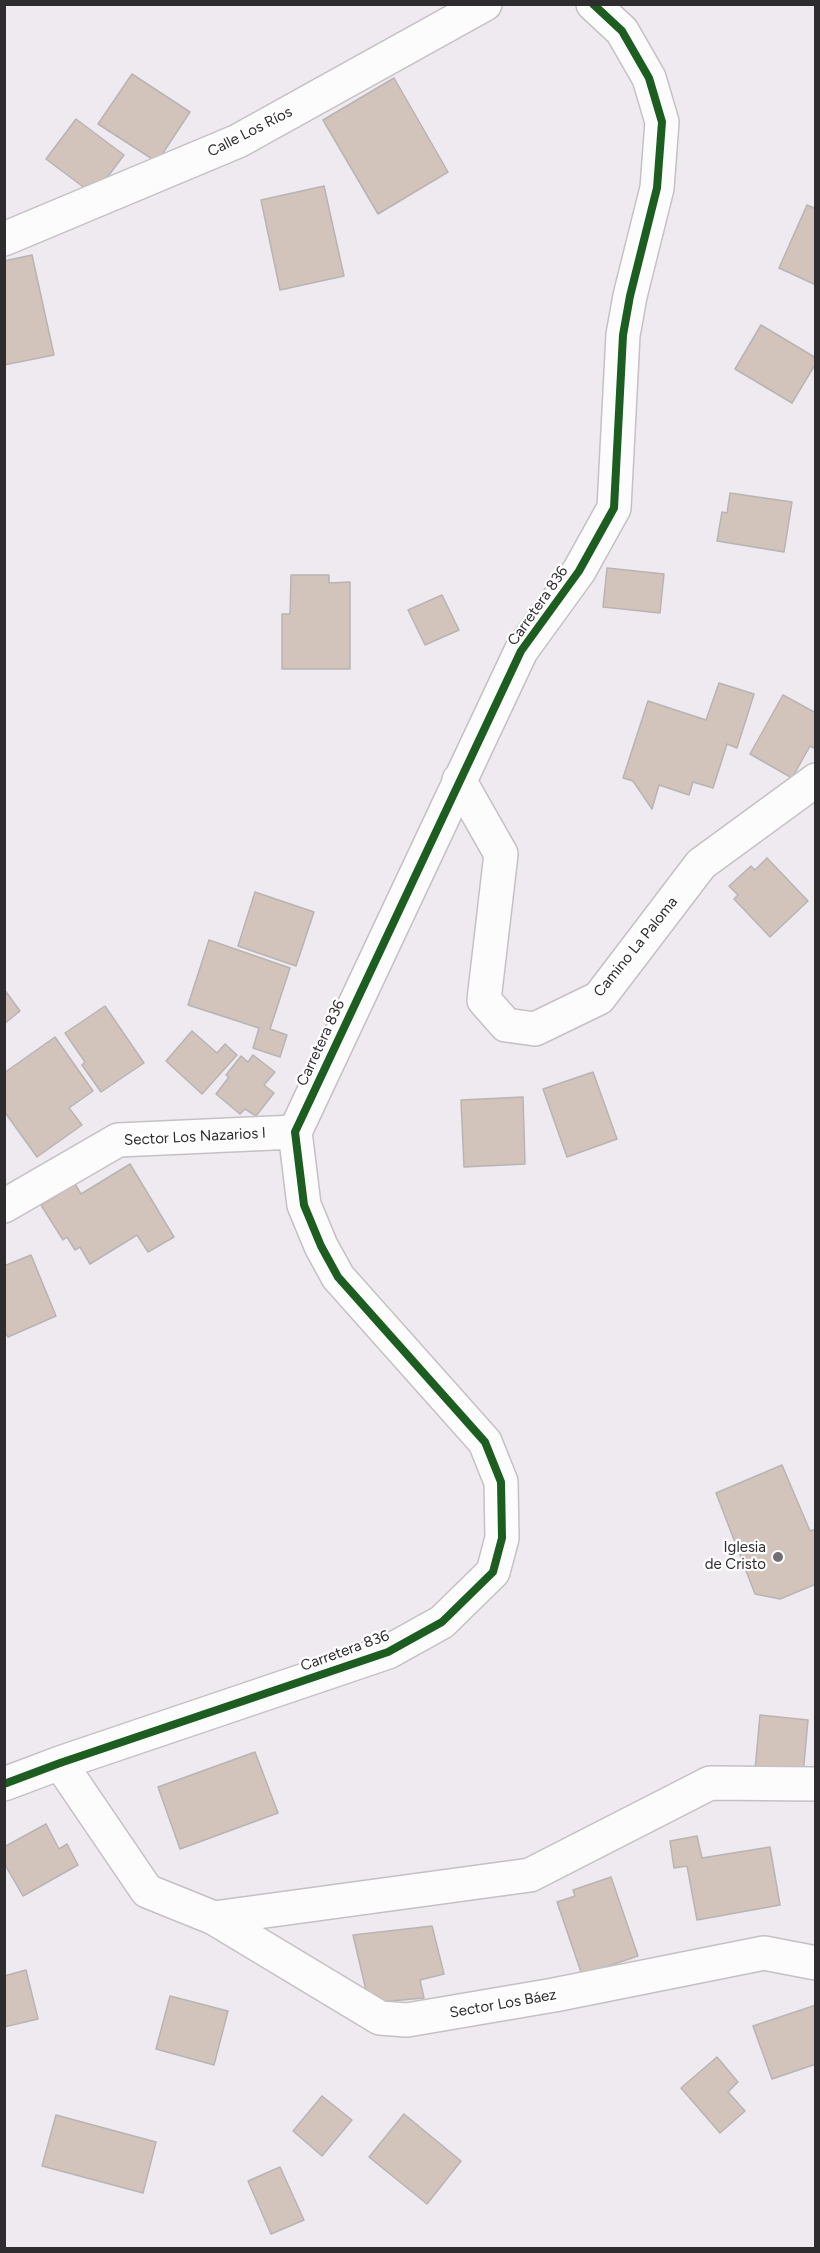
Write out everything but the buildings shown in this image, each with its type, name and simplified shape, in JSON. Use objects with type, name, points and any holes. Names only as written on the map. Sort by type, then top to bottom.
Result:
[{"type":"street","name":"Calle Los Ríos","points":[[4,240],[238,141],[485,4]]},
{"type":"street","name":"Carretera 836","points":[[4,1784],[388,1652],[442,1622],[493,1572],[502,1538],[501,1482],[485,1442],[338,1277],[321,1246],[304,1205],[295,1132],[521,651],[579,571],[614,508],[623,335],[630,297],[657,189],[662,122],[649,78],[622,31],[593,4]]},
{"type":"street","name":"Camino La Paloma","points":[[459,780],[501,854],[484,1000],[506,1025],[535,1029],[599,998],[701,864],[816,780]]},
{"type":"street","name":"Sector Los Nazarios I","points":[[4,1206],[118,1140],[295,1132]]},
{"type":"street","name":"Sector Los Báez","points":[[60,1763],[147,1892],[214,1918],[380,2018],[407,2020],[554,1995],[764,1953],[816,1963]]},
{"type":"street","name":"Sector Los Báez","points":[[214,1918],[530,1875],[710,1783],[816,1784]]},
{"type":"cycle path","points":[[4,1784],[388,1652],[442,1622],[493,1572],[502,1538],[501,1482],[485,1442],[338,1277],[321,1246],[304,1205],[295,1132],[521,651],[579,571],[614,508],[623,335],[630,296],[657,188],[662,122],[649,78],[622,31],[593,4]]},
{"type":"place","name":"Iglesia de Cristo","points":[[778,1557]]}]
